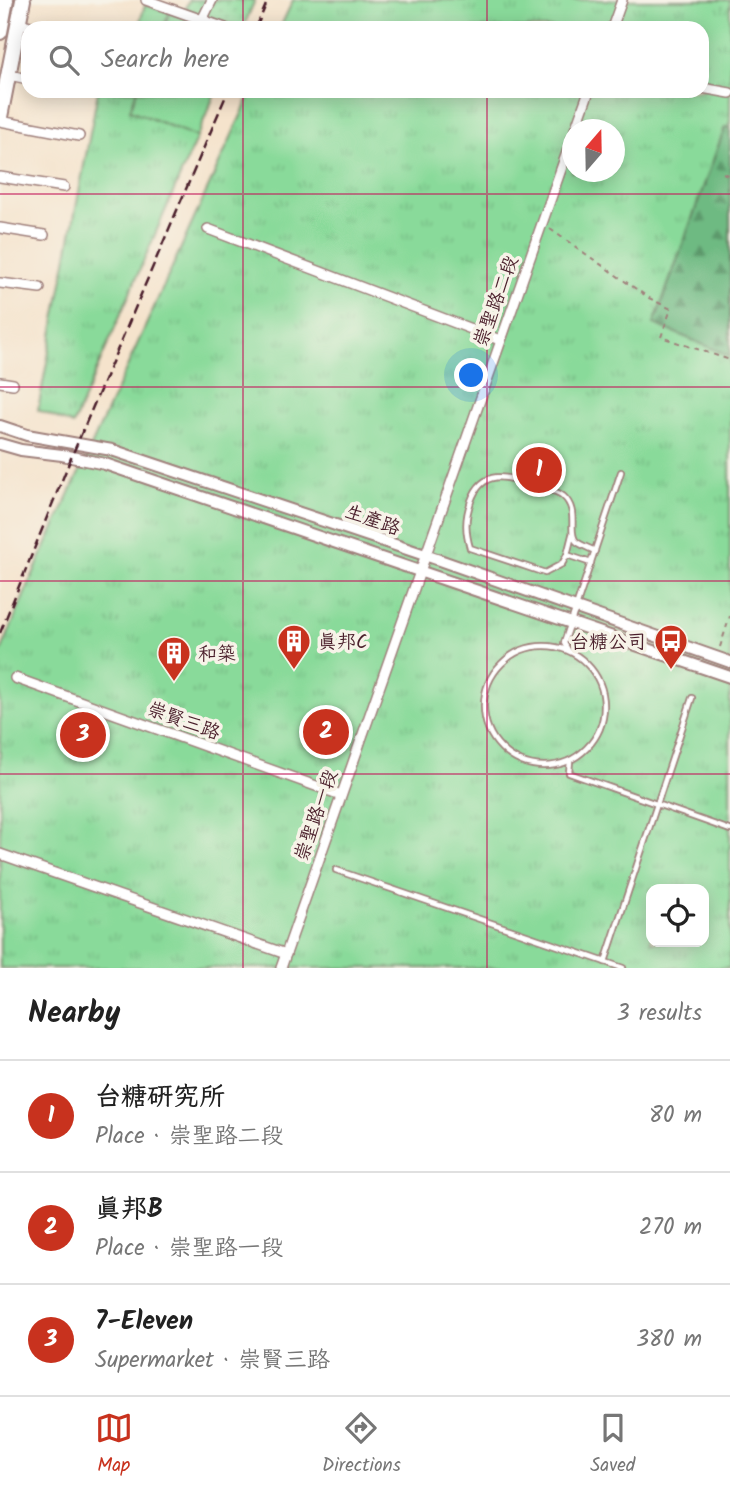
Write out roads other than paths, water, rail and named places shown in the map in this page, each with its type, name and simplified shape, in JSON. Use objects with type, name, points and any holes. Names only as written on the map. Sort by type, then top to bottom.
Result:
[{"type":"main road","points":[[0,29],[6,0]]},
{"type":"main road","points":[[0,119],[23,0]]},
{"type":"street","points":[[148,0],[207,21]]},
{"type":"street","points":[[202,19],[212,0]]},
{"type":"street","points":[[614,21],[622,0]]},
{"type":"street","points":[[9,75],[21,78]]},
{"type":"street","points":[[709,89],[730,93]]},
{"type":"street","points":[[579,119],[586,98]]},
{"type":"street","points":[[0,119],[79,136]]},
{"type":"street","name":"崇聖路二段","points":[[425,555],[562,166]]},
{"type":"street","points":[[0,177],[64,187]]},
{"type":"street","points":[[0,228],[44,235]]},
{"type":"street","points":[[208,229],[500,340]]},
{"type":"street","points":[[0,283],[40,288]]},
{"type":"street","points":[[0,382],[13,384]]},
{"type":"street","name":"生產路","points":[[0,426],[27,435],[112,450],[425,555],[730,662]]},
{"type":"street","name":"生產路","points":[[0,444],[105,464],[730,677]]},
{"type":"street","name":"崇聖路一段","points":[[281,968],[425,555]]},
{"type":"street","name":"崇賢三路","points":[[15,678],[341,795]]},
{"type":"street","points":[[0,855],[286,954]]},
{"type":"lane","points":[[568,651],[564,643],[621,472]]},
{"type":"lane","points":[[493,476],[505,476],[563,495],[573,512],[572,534],[562,564],[545,573],[470,548],[465,520],[472,498],[480,485],[493,476]]},
{"type":"lane","points":[[572,534],[576,541],[595,551]]},
{"type":"lane","points":[[567,555],[591,563]]},
{"type":"lane","points":[[543,645],[581,657],[594,671],[603,688],[605,708],[602,727],[592,744],[578,757],[570,760],[560,765],[541,767],[522,762],[504,751],[491,735],[484,716],[484,695],[491,676],[505,660],[522,649],[543,645]]},
{"type":"lane","points":[[605,962],[692,698]]},
{"type":"lane","points":[[570,760],[569,773],[730,831]]},
{"type":"lane","points":[[336,870],[623,968]]},
{"type":"railway","points":[[259,21],[268,0]]},
{"type":"railway","points":[[0,633],[71,458],[225,98]]},
{"type":"place","name":"台糖研究所","points":[[539,470]]},
{"type":"place","name":"真邦C","points":[[294,671]]},
{"type":"place","name":"台糖公司","points":[[671,671]]},
{"type":"place","name":"和築","points":[[174,683]]},
{"type":"place","name":"真邦B","points":[[326,732]]},
{"type":"place","name":"7-Eleven","points":[[83,735]]}]
